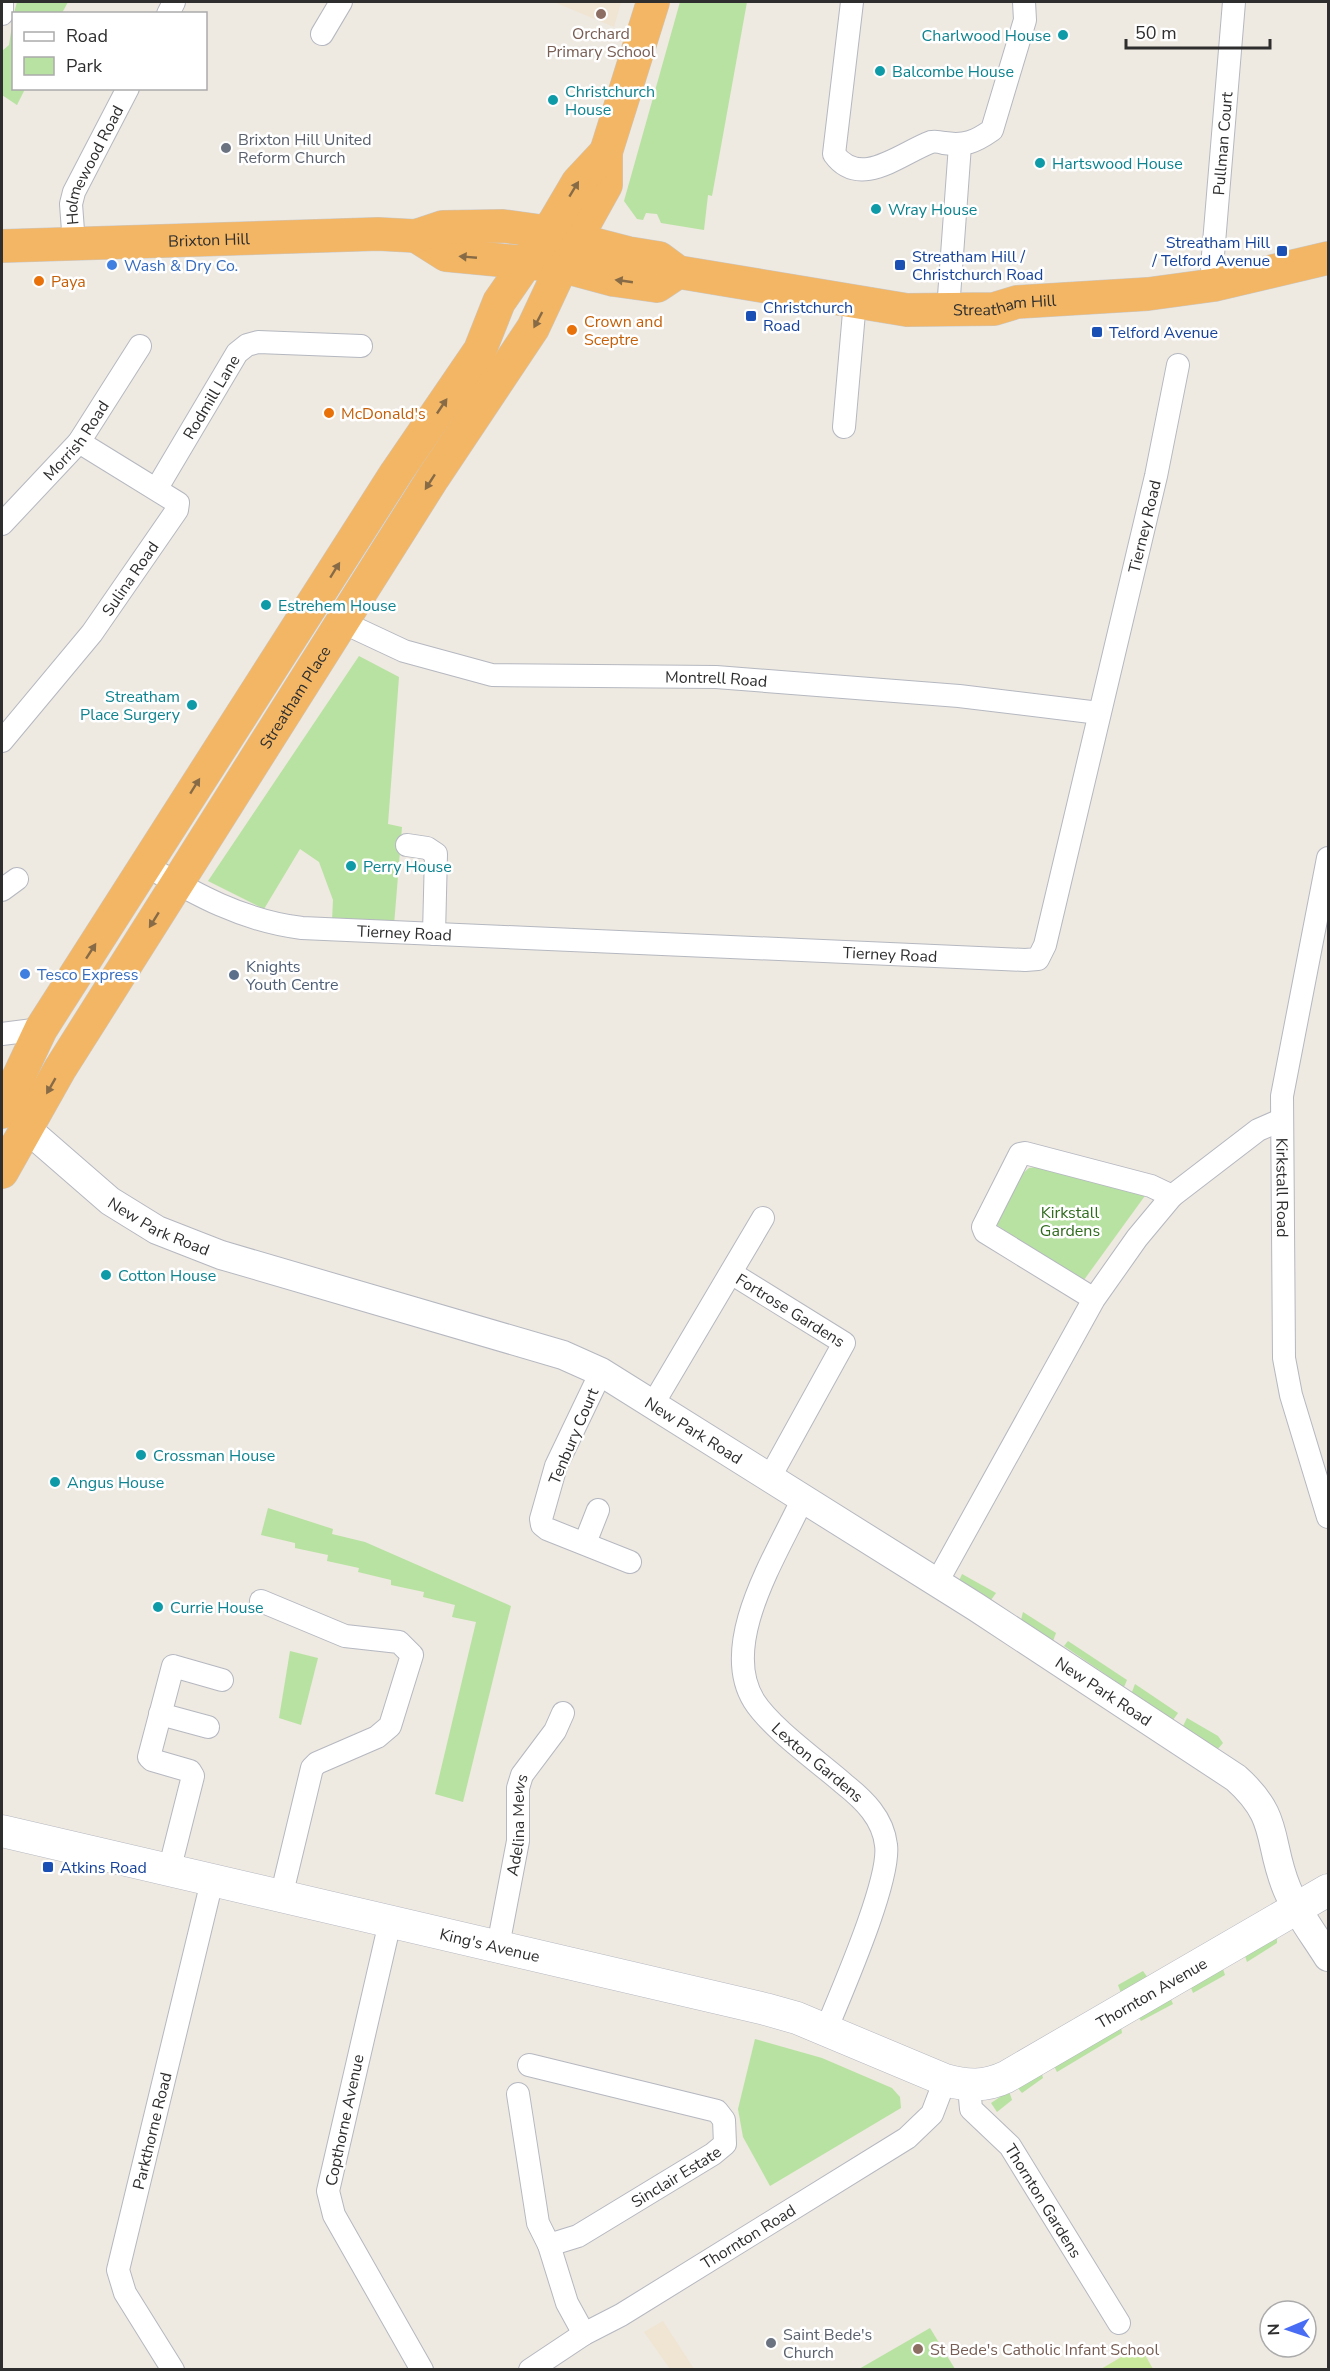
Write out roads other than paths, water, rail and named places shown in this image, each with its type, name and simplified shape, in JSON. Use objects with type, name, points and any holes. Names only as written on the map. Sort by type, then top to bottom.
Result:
[{"type":"highway","points":[[480,350],[510,322],[561,246],[578,182],[606,152],[653,2]]},
{"type":"highway","name":"Brixton Hill","points":[[2,246],[378,234],[416,236],[443,227],[468,224],[561,246]]},
{"type":"highway","name":"Brixton Hill","points":[[416,236],[446,255],[526,262],[561,246]]},
{"type":"highway","name":"Streatham Hill","points":[[561,246],[614,280],[657,286],[678,272],[907,310],[995,309],[1017,302],[1128,296],[1214,285],[1329,258]]},
{"type":"highway","name":"Streatham Place","points":[[9,1107],[60,1069],[433,478],[533,328],[561,246]]},
{"type":"highway","name":"Streatham Place","points":[[9,1107],[40,1029],[396,473],[480,350],[494,311],[526,262]]},
{"type":"highway","points":[[2,1172],[9,1107]]},
{"type":"main road","name":"King's Avenue","points":[[2,1831],[765,2009],[797,2018],[957,2083]]},
{"type":"main road","name":"Thornton Avenue","points":[[957,2083],[992,2083],[1006,2077],[1329,1890]]},
{"type":"street","points":[[2,2],[2,14]]},
{"type":"street","points":[[322,34],[341,2]]},
{"type":"street","points":[[852,2],[834,154],[841,163],[857,169],[895,162],[933,141],[960,145],[977,141],[992,130],[1024,21],[1024,2]]},
{"type":"street","name":"Pullman Court","points":[[1214,285],[1212,267],[1234,2]]},
{"type":"street","name":"Holmewood Road","points":[[74,244],[71,204],[74,192],[127,90]]},
{"type":"street","points":[[948,310],[960,145]]},
{"type":"street","points":[[844,427],[855,302]]},
{"type":"street","name":"Rodmill Lane","points":[[157,488],[237,353],[246,345],[258,342],[361,346]]},
{"type":"street","name":"Morrish Road","points":[[2,524],[79,442],[140,346]]},
{"type":"street","name":"Tierney Road","points":[[145,865],[177,884],[235,912],[279,925],[1025,960],[1038,958],[1045,945],[1156,476],[1178,365]]},
{"type":"street","name":"Sulina Road","points":[[2,741],[92,633],[177,510],[178,502],[79,442]]},
{"type":"street","name":"Montrell Road","points":[[342,622],[404,651],[492,675],[716,677],[959,696],[1099,713]]},
{"type":"street","points":[[407,845],[427,848],[436,854],[434,934]]},
{"type":"street","name":"Kirkstall Road","points":[[1329,858],[1286,1073],[1281,1120],[1284,1358],[1291,1395],[1329,1517]]},
{"type":"street","points":[[2,1034],[40,1029]]},
{"type":"street","name":"New Park Road","points":[[9,1107],[110,1201],[157,1230],[231,1259],[563,1355],[601,1372],[976,1607],[1236,1778],[1250,1790],[1269,1819],[1285,1883],[1297,1908],[1329,1957]]},
{"type":"street","points":[[936,1584],[1094,1299],[1137,1238],[1172,1196],[1258,1130],[1281,1120]]},
{"type":"street","points":[[1094,1299],[985,1232],[983,1227],[1020,1154],[1025,1153],[1151,1186],[1172,1196]]},
{"type":"street","name":"Fortrose Gardens","points":[[653,1404],[763,1218]]},
{"type":"street","name":"Fortrose Gardens","points":[[731,1273],[844,1342],[770,1477]]},
{"type":"street","name":"Tenbury Court","points":[[601,1372],[556,1466],[541,1519],[542,1525],[547,1529],[630,1562]]},
{"type":"street","name":"Lexton Gardens","points":[[803,1498],[749,1618],[741,1647],[741,1665],[746,1685],[755,1702],[769,1718],[863,1800],[874,1813],[885,1837],[886,1863],[882,1880],[826,2030]]},
{"type":"street","points":[[585,1543],[598,1510]]},
{"type":"street","points":[[261,1601],[345,1636],[399,1642],[412,1655],[390,1726],[377,1737],[317,1763],[312,1768],[281,1897]]},
{"type":"street","points":[[169,1871],[193,1776],[190,1770],[152,1760],[149,1757],[173,1666],[222,1680]]},
{"type":"street","name":"Adelina Mews","points":[[498,1946],[518,1841],[518,1788],[522,1775],[555,1731],[563,1713]]},
{"type":"street","points":[[160,1714],[207,1727]]},
{"type":"street","name":"Parkthorne Road","points":[[173,2370],[125,2293],[118,2270],[212,1881]]},
{"type":"street","name":"Copthorne Avenue","points":[[390,1922],[328,2191],[334,2215],[422,2370]]},
{"type":"street","name":"Sinclair Estate","points":[[529,2065],[717,2110],[724,2120],[726,2130],[725,2144],[713,2154],[578,2236],[549,2245]]},
{"type":"street","name":"Thornton Gardens","points":[[957,2083],[971,2109],[1010,2146],[1119,2323]]},
{"type":"street","name":"Thornton Road","points":[[530,2370],[584,2334],[621,2315],[907,2138],[932,2114],[957,2083]]},
{"type":"street","points":[[518,2094],[538,2223],[549,2245],[567,2302],[584,2334]]},
{"type":"place","name":"Orchard Primary School","points":[[601,14]]},
{"type":"place","name":"Charlwood House","points":[[1063,35]]},
{"type":"place","name":"Balcombe House","points":[[880,71]]},
{"type":"place","name":"Christchurch House","points":[[553,100]]},
{"type":"place","name":"Brixton Hill United Reform Church","points":[[226,148]]},
{"type":"place","name":"Hartswood House","points":[[1040,163]]},
{"type":"place","name":"Wray House","points":[[876,209]]},
{"type":"place","name":"Streatham Hill / Telford Avenue","points":[[1282,251]]},
{"type":"place","name":"Wash & Dry Co.","points":[[112,265]]},
{"type":"place","name":"Streatham Hill / Christchurch Road","points":[[900,265]]},
{"type":"place","name":"Paya","points":[[39,281]]},
{"type":"place","name":"Christchurch Road","points":[[751,316]]},
{"type":"place","name":"Crown and Sceptre","points":[[572,330]]},
{"type":"place","name":"Telford Avenue","points":[[1097,332]]},
{"type":"place","name":"McDonald's","points":[[329,413]]},
{"type":"place","name":"Estrehem House","points":[[266,605]]},
{"type":"place","name":"Streatham Place Surgery","points":[[192,705]]},
{"type":"place","name":"Perry House","points":[[351,866]]},
{"type":"place","name":"Tesco Express","points":[[25,974]]},
{"type":"place","name":"Knights Youth Centre","points":[[234,975]]},
{"type":"place","name":"Cotton House","points":[[106,1275]]},
{"type":"place","name":"Crossman House","points":[[141,1455]]},
{"type":"place","name":"Angus House","points":[[55,1482]]},
{"type":"place","name":"Currie House","points":[[158,1607]]},
{"type":"place","name":"Atkins Road","points":[[48,1867]]},
{"type":"place","name":"Saint Bede's Church","points":[[771,2343]]},
{"type":"place","name":"St Bede's Catholic Infant School","points":[[918,2349]]},
{"type":"park label","name":"Kirkstall Gardens","points":[[1070,1221]]}]
